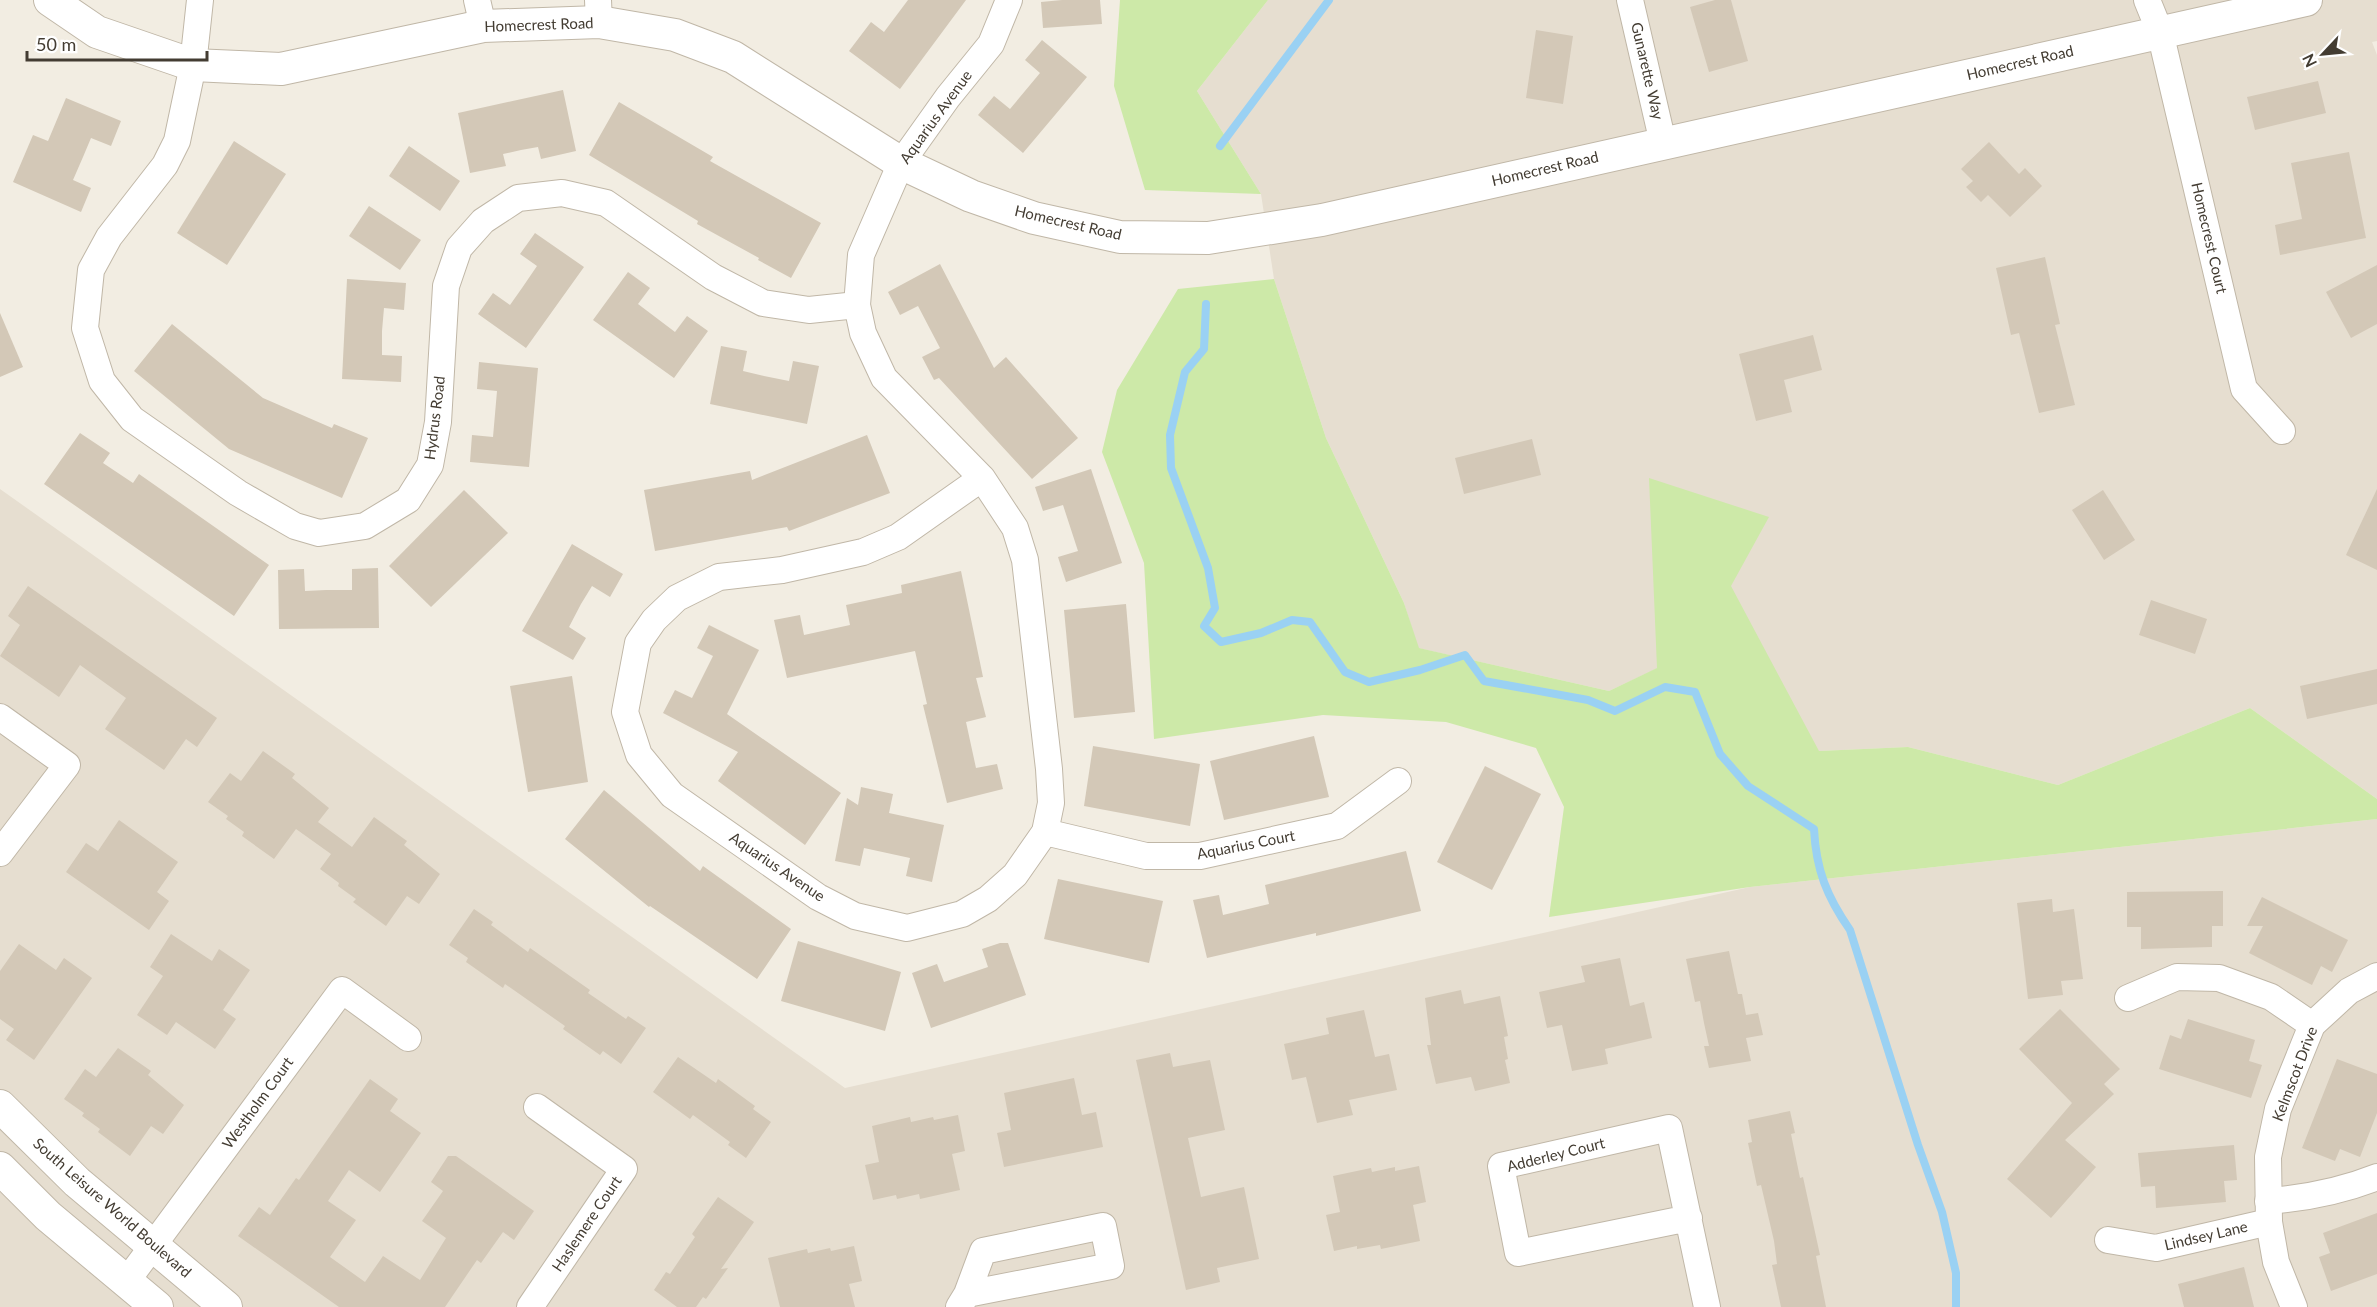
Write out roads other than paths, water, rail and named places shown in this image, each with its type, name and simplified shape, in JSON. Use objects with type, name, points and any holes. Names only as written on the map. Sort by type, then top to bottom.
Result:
[{"type":"street","name":"Homecrest Road","points":[[51,0],[97,32],[192,65],[281,69],[480,13],[599,11],[675,35],[732,57],[901,163],[971,196],[1034,218],[1120,237],[1208,238],[1322,220],[2306,0]]},
{"type":"street","points":[[192,65],[200,0]]},
{"type":"street","name":"Aquarius Avenue","points":[[982,478],[898,537],[863,552],[782,570],[719,577],[677,598],[654,620],[638,643],[625,712],[639,755],[672,795],[818,897],[855,916],[907,928],[962,914],[988,899],[1015,875],[1045,832],[1051,803],[1050,769],[1025,560],[1015,528],[982,478],[884,378],[862,333],[857,304],[861,255],[901,163],[948,97],[992,44],[1009,0]]},
{"type":"street","name":"Gunarette Way","points":[[1630,0],[1663,143]]},
{"type":"street","name":"Homecrest Court","points":[[2147,0],[2160,32],[2244,389],[2282,431]]},
{"type":"street","name":"Hydrus Road","points":[[192,65],[177,141],[165,165],[109,237],[91,270],[84,328],[102,381],[132,418],[238,493],[295,526],[319,533],[365,526],[408,500],[430,465],[438,422],[446,286],[459,248],[483,221],[518,198],[562,193],[606,203],[713,277],[763,303],[809,310],[857,304]]},
{"type":"street","points":[[0,717],[67,765],[4,838]]},
{"type":"street","name":"Aquarius Court","points":[[1045,832],[1146,856],[1200,856],[1337,826],[1398,782]]},
{"type":"street","name":"Kelmscot Drive","points":[[2294,1307],[2276,1262],[2268,1211],[2268,1157],[2278,1109],[2312,1024],[2349,991],[2377,976]]},
{"type":"street","points":[[2128,998],[2177,977],[2219,978],[2271,997],[2312,1024]]},
{"type":"street","name":"Westholm Court","points":[[126,1282],[342,990],[408,1038]]},
{"type":"street","name":"South Leisure World Boulevard","points":[[0,1106],[77,1182],[226,1307]]},
{"type":"street","name":"Haslemere Court","points":[[530,1307],[624,1169],[537,1107]]},
{"type":"street","name":"Adderley Court","points":[[1689,1218],[1518,1253],[1501,1166],[1669,1128],[1689,1218],[1707,1307]]},
{"type":"street","points":[[0,1168],[48,1216],[157,1307]]},
{"type":"street","name":"Lindsey Lane","points":[[2108,1240],[2156,1248],[2268,1211],[2291,1199],[2345,1190],[2377,1177]]},
{"type":"street","points":[[1103,1226],[1111,1266],[963,1300],[983,1251],[1103,1226]]},
{"type":"waterway","points":[[1220,146],[1329,0]]},
{"type":"waterway","points":[[1206,304],[1204,349],[1185,372],[1170,435],[1171,468],[1208,568],[1215,608],[1204,626],[1221,642],[1261,633],[1292,620],[1310,622],[1345,672],[1369,682],[1420,670],[1465,655],[1484,681],[1588,700],[1615,711],[1665,687],[1695,692],[1720,754],[1748,786],[1814,829],[1817,857],[1824,882],[1850,930],[1918,1145],[1942,1212],[1956,1273],[1956,1307]]}]
